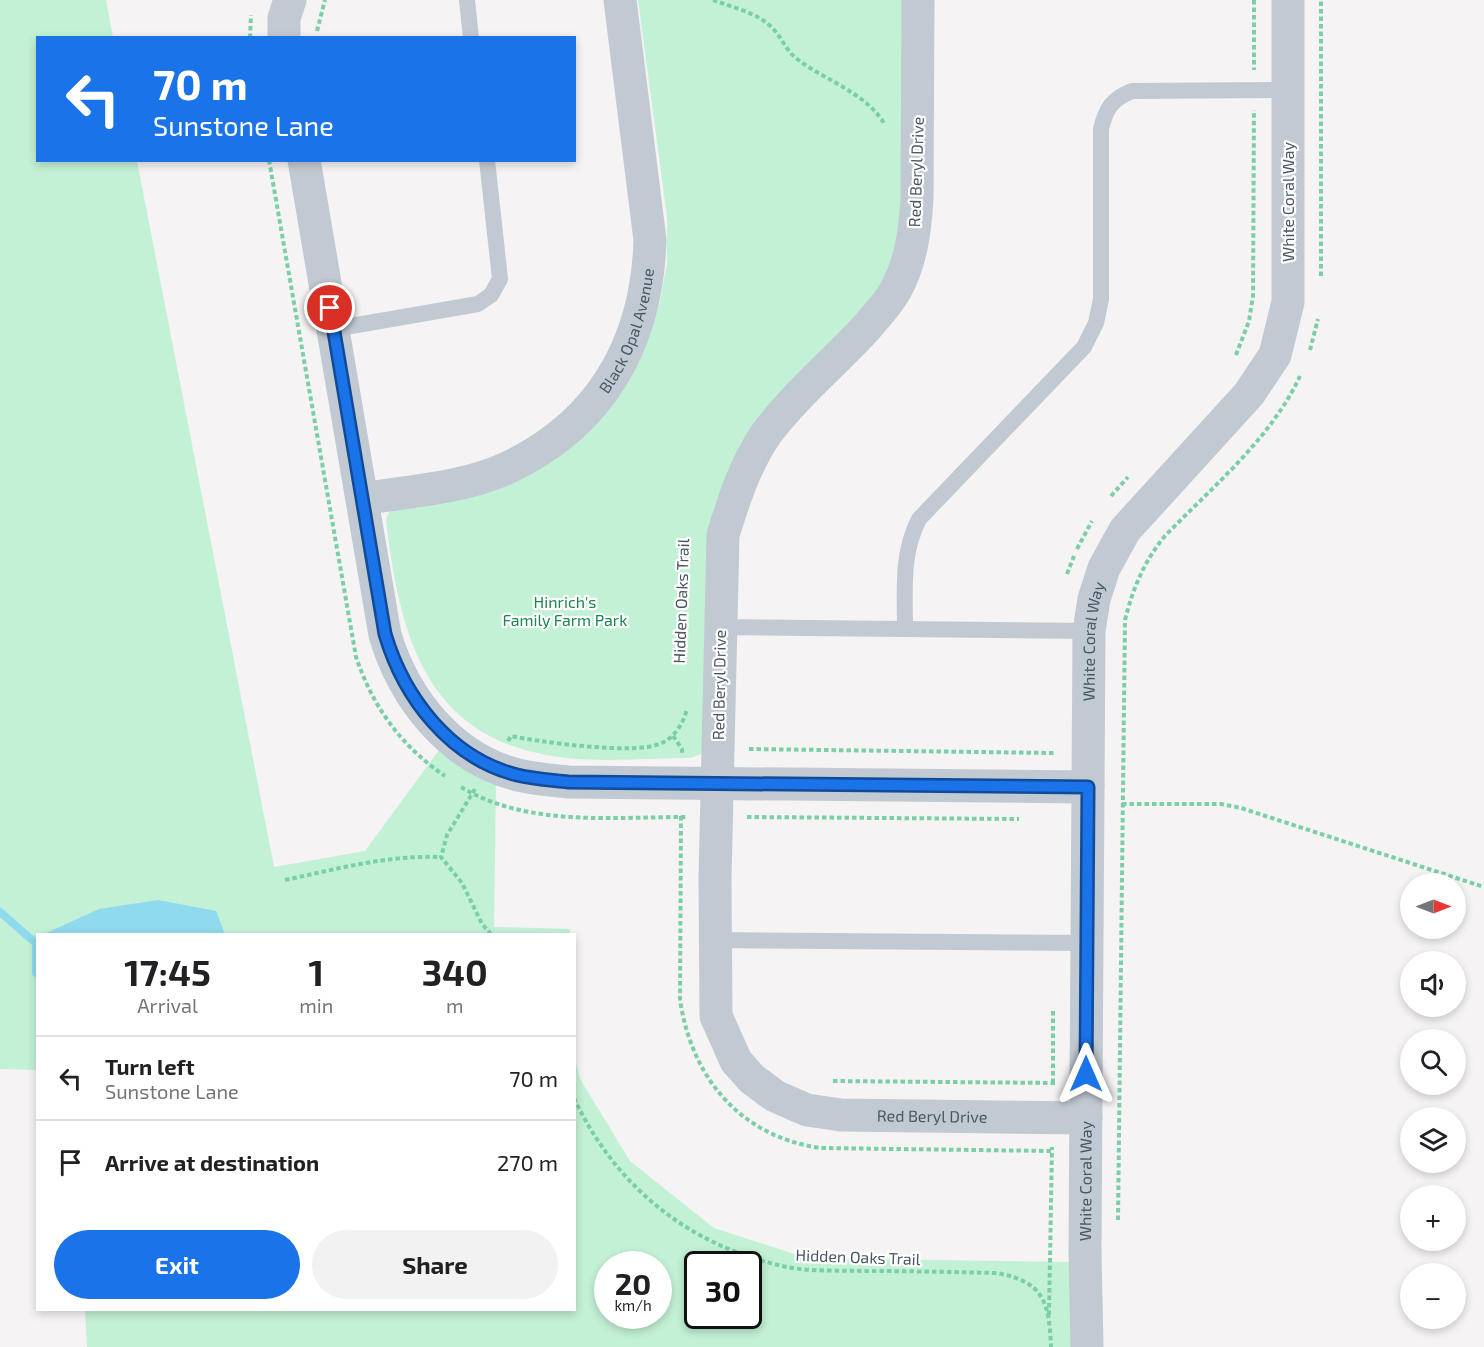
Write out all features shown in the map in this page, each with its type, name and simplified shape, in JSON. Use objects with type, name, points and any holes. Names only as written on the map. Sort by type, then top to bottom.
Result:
[{"type":"street","points":[[284,36],[284,18],[290,0]]},
{"type":"street","name":"Black Opal Avenue","points":[[360,484],[469,480],[504,469],[566,432],[605,389],[620,366],[643,308],[649,276],[650,240],[620,0]]},
{"type":"street","name":"Red Beryl Drive","points":[[918,0],[917,198],[915,231],[908,261],[895,292],[888,301],[844,352],[767,433],[749,461],[735,494],[723,535],[714,940],[716,1016],[725,1042],[735,1061],[752,1079],[775,1096],[807,1110],[841,1115],[1086,1118]]},
{"type":"street","name":"White Coral Way","points":[[1087,1347],[1085,1151],[1089,631],[1094,599],[1104,568],[1125,530],[1249,394],[1275,355],[1288,302],[1288,0]]},
{"type":"street","points":[[304,162],[360,484],[378,604],[393,661],[408,692],[445,734],[491,766],[517,775],[568,782],[1055,787],[1088,795]]},
{"type":"lane","points":[[467,0],[471,36]]},
{"type":"lane","points":[[905,629],[905,561],[909,538],[919,519],[1084,347],[1096,323],[1101,300],[1101,129],[1104,113],[1115,98],[1132,91],[1288,90]]},
{"type":"lane","points":[[334,329],[478,304],[491,295],[500,279],[487,162]]},
{"type":"lane","points":[[720,627],[1089,631]]},
{"type":"lane","points":[[714,940],[1087,943]]},
{"type":"path","points":[[317,36],[325,0]]},
{"type":"path","points":[[713,0],[752,14],[770,25],[795,58],[875,110],[885,124],[886,132]]},
{"type":"path","points":[[1234,359],[1249,321],[1253,296],[1254,0]]},
{"type":"path","points":[[1321,282],[1322,0]]},
{"type":"path","points":[[269,162],[349,628],[362,675],[396,735],[429,765],[448,778]]},
{"type":"path","points":[[1308,356],[1318,315]]},
{"type":"path","points":[[1118,1229],[1124,636],[1127,612],[1140,575],[1164,537],[1264,432],[1282,407],[1300,375]]},
{"type":"path","points":[[1110,497],[1133,472]]},
{"type":"path","points":[[324,474],[360,484]]},
{"type":"path","points":[[1066,579],[1071,561],[1097,514]]},
{"type":"path","points":[[490,933],[482,924],[462,883],[441,858],[447,835],[471,793],[511,735],[566,745],[645,748],[660,744],[673,736],[684,720],[688,701]]},
{"type":"path","points":[[673,736],[682,749],[680,999],[684,1026],[695,1056],[709,1082],[729,1105],[777,1137],[802,1146],[839,1150],[1119,1152]]},
{"type":"path","points":[[1055,787],[1056,741]]},
{"type":"path","points":[[682,749],[1055,753]]},
{"type":"path","points":[[456,783],[471,793],[515,809],[564,816],[1022,819]]},
{"type":"path","points":[[1088,795],[1123,804],[1221,804],[1241,808],[1484,886]]},
{"type":"path","points":[[285,879],[381,859],[408,856],[441,858]]},
{"type":"path","points":[[1049,1315],[1053,1001]]},
{"type":"path","name":"Hidden Oaks Trail","points":[[576,1101],[600,1143],[625,1178],[680,1224],[712,1244],[790,1268],[997,1273],[1017,1277],[1031,1284],[1042,1296],[1049,1315],[1051,1347]]},
{"type":"green space","points":[[0,0],[106,0],[113,36],[36,36],[36,162],[137,162],[274,867],[365,851],[442,746],[496,778],[494,927],[570,929],[570,933],[36,933],[36,1070],[0,1069]]},
{"type":"green space","name":"Hinrich's Family Farm Park","points":[[638,0],[907,0],[904,206],[898,250],[875,297],[725,480],[713,510],[709,542],[706,744],[701,754],[691,758],[575,759],[514,746],[477,729],[449,705],[428,675],[412,641],[400,603],[386,520],[389,512],[461,491],[642,351],[659,306],[667,263],[667,217]]},
{"type":"green space","points":[[576,1062],[580,1079],[630,1161],[714,1228],[807,1258],[1071,1262],[1075,1347],[87,1347],[85,1311],[576,1311]]},
{"type":"water","points":[[158,900],[216,911],[225,933],[46,933],[99,909]]},
{"type":"water","points":[[36,938],[36,977],[32,975],[32,940]]},
{"type":"waterway","points":[[0,912],[32,940]]},
{"type":"route","points":[[330,308],[363,499],[378,604],[385,634],[393,661],[408,692],[425,714],[445,734],[491,766],[517,775],[540,779],[568,782],[700,784],[1088,787],[1086,1074]]}]
